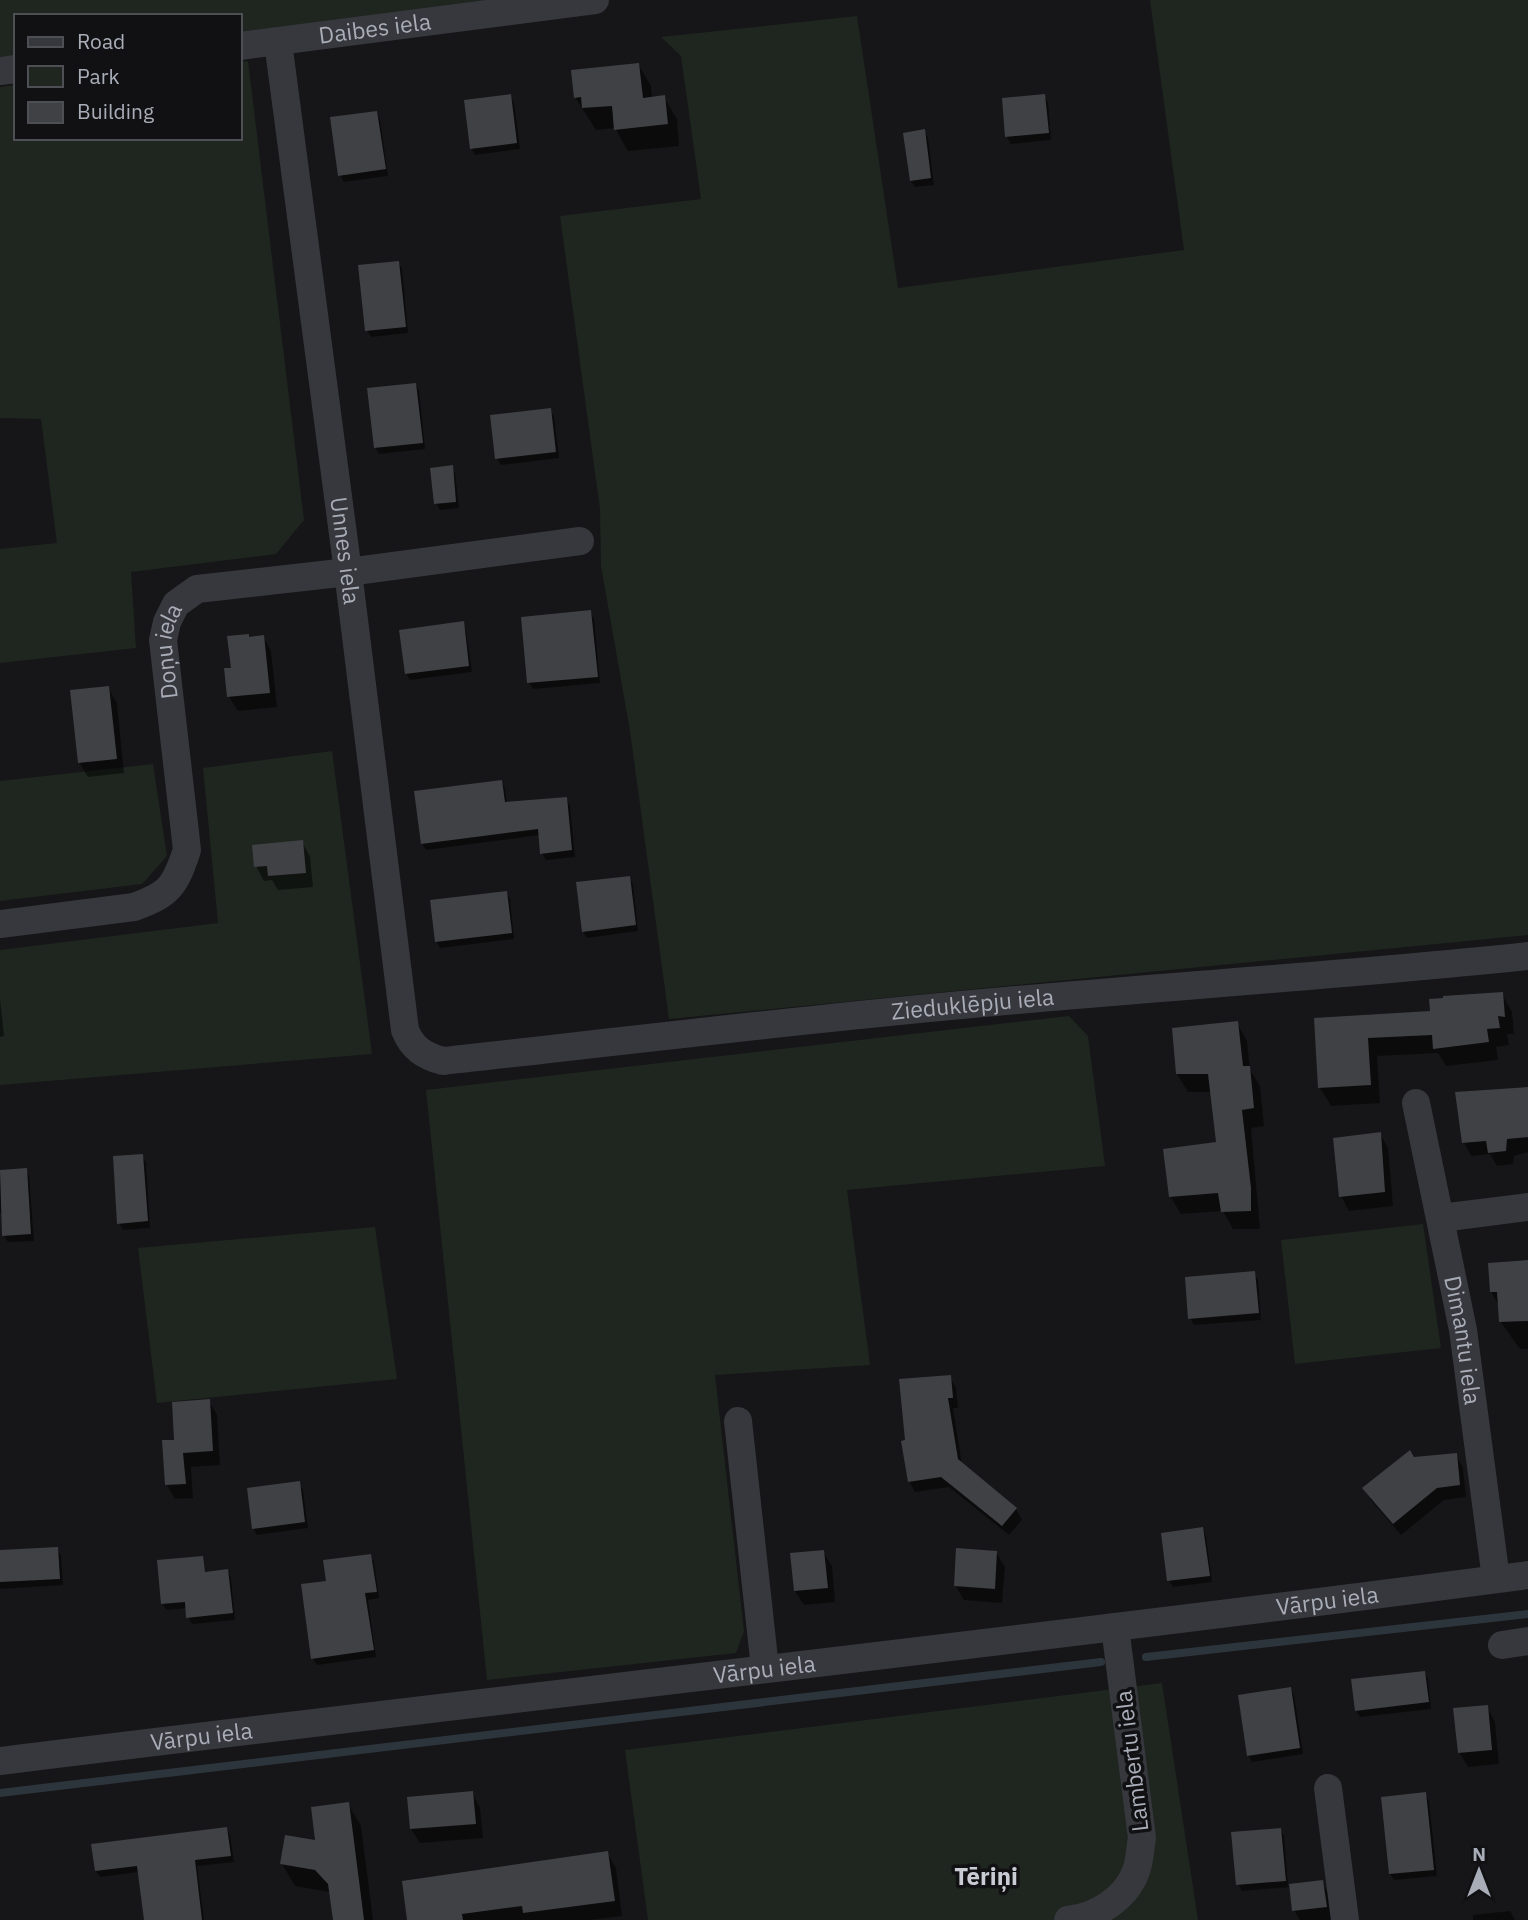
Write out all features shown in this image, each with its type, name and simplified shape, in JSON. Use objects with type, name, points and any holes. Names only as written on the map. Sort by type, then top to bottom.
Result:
[{"type":"street","name":"Daibes iela","points":[[242,46],[595,0]]},
{"type":"street","name":"Unnes iela","points":[[278,43],[405,1030],[410,1042],[420,1052]]},
{"type":"street","name":"Doņu iela","points":[[0,924],[134,907],[154,900],[171,888],[187,850],[163,640],[167,622],[176,604],[197,589],[580,541]]},
{"type":"street","name":"Zieduklēpju iela","points":[[420,1052],[443,1061],[1066,995],[1409,969],[1528,956]]},
{"type":"street","name":"Dimantu iela","points":[[1416,1103],[1463,1330],[1496,1579]]},
{"type":"street","points":[[1441,1218],[1528,1207]]},
{"type":"street","points":[[738,1421],[765,1668]]},
{"type":"street","name":"Vārpu iela","points":[[0,1761],[1528,1575]]},
{"type":"street","name":"Lambertu iela","points":[[1068,1920],[1084,1918],[1111,1904],[1124,1891],[1136,1871],[1142,1838],[1115,1627]]},
{"type":"street","points":[[1328,1788],[1345,1920]]},
{"type":"green space","points":[[0,0],[490,0],[242,33],[242,14],[14,14],[14,56],[0,57]]},
{"type":"green space","points":[[1150,0],[1528,0],[1528,935],[669,1019],[630,731],[601,566],[600,509],[560,216],[701,199],[681,56],[661,37],[857,16],[898,288],[1184,250]]},
{"type":"green space","points":[[248,61],[304,520],[276,554],[131,572],[136,648],[0,663],[0,549],[57,543],[41,419],[0,418],[0,87],[14,85],[14,140],[242,140],[242,62]]},
{"type":"green space","points":[[332,751],[372,1054],[0,1085],[0,950],[218,923],[203,768]]},
{"type":"green space","points":[[153,764],[167,856],[142,884],[0,901],[0,781]]},
{"type":"green space","points":[[1069,1016],[1088,1036],[1105,1166],[847,1190],[870,1365],[715,1375],[744,1631],[736,1653],[487,1680],[426,1090]]},
{"type":"green space","points":[[1423,1224],[1441,1348],[1295,1364],[1281,1240]]},
{"type":"green space","points":[[375,1227],[397,1379],[157,1403],[138,1248]]},
{"type":"green space","points":[[1162,1683],[1198,1920],[648,1920],[625,1750]]},
{"type":"building","points":[[639,63],[643,98],[665,95],[668,124],[614,130],[612,106],[582,108],[581,97],[574,98],[571,70]]},
{"type":"building","points":[[511,94],[517,143],[470,149],[464,100]]},
{"type":"building","points":[[1045,94],[1049,133],[1005,137],[1002,98]]},
{"type":"building","points":[[377,111],[386,169],[338,176],[330,117]]},
{"type":"building","points":[[925,129],[931,178],[910,181],[903,133]]},
{"type":"building","points":[[399,261],[406,327],[365,331],[358,265]]},
{"type":"building","points":[[416,383],[423,443],[374,448],[367,388]]},
{"type":"building","points":[[551,408],[556,452],[495,459],[490,415]]},
{"type":"building","points":[[453,465],[456,502],[434,504],[430,468]]},
{"type":"building","points":[[591,610],[598,677],[527,683],[521,617]]},
{"type":"building","points":[[464,621],[469,666],[405,674],[399,630]]},
{"type":"building","points":[[249,634],[249,637],[264,635],[270,693],[227,697],[224,668],[231,668],[227,636]]},
{"type":"building","points":[[109,686],[117,759],[78,763],[70,690]]},
{"type":"building","points":[[502,780],[505,802],[567,797],[572,850],[540,854],[538,829],[421,844],[414,791]]},
{"type":"building","points":[[303,840],[306,873],[268,876],[267,866],[254,867],[252,845]]},
{"type":"building","points":[[630,876],[636,925],[582,932],[576,882]]},
{"type":"building","points":[[507,891],[512,933],[435,942],[430,900]]},
{"type":"building","points":[[1503,992],[1505,1017],[1498,1016],[1500,1028],[1487,1029],[1489,1042],[1433,1049],[1432,1035],[1368,1038],[1371,1085],[1318,1088],[1314,1018],[1430,1011],[1429,999]]},
{"type":"building","points":[[1238,1021],[1243,1066],[1250,1066],[1254,1108],[1242,1110],[1251,1211],[1221,1212],[1218,1193],[1169,1197],[1163,1149],[1216,1142],[1208,1074],[1176,1074],[1172,1028]]},
{"type":"building","points":[[1528,1087],[1528,1137],[1507,1139],[1506,1151],[1488,1153],[1486,1141],[1462,1143],[1455,1092]]},
{"type":"building","points":[[1381,1132],[1385,1192],[1339,1197],[1333,1138]]},
{"type":"building","points":[[143,1154],[148,1221],[117,1224],[113,1156]]},
{"type":"building","points":[[27,1168],[31,1234],[2,1236],[0,1170]]},
{"type":"building","points":[[1528,1260],[1528,1321],[1499,1322],[1497,1292],[1490,1292],[1488,1263]]},
{"type":"building","points":[[1255,1271],[1259,1313],[1188,1319],[1185,1277]]},
{"type":"building","points":[[951,1375],[953,1398],[948,1398],[958,1459],[1017,1508],[1002,1526],[941,1477],[908,1482],[901,1441],[905,1440],[899,1379]]},
{"type":"building","points":[[210,1399],[213,1451],[183,1453],[186,1484],[165,1485],[162,1440],[174,1440],[172,1402]]},
{"type":"building","points":[[1410,1450],[1414,1457],[1457,1453],[1460,1485],[1437,1488],[1393,1524],[1362,1488]]},
{"type":"building","points":[[300,1481],[305,1522],[252,1529],[247,1488]]},
{"type":"building","points":[[1203,1527],[1210,1576],[1167,1581],[1161,1533]]},
{"type":"building","points":[[58,1547],[60,1579],[0,1582],[0,1550]]},
{"type":"building","points":[[956,1548],[997,1551],[995,1589],[954,1586]]},
{"type":"building","points":[[824,1550],[828,1588],[794,1591],[790,1553]]},
{"type":"building","points":[[371,1554],[377,1592],[365,1593],[374,1650],[311,1659],[301,1584],[326,1581],[323,1560]]},
{"type":"building","points":[[203,1556],[205,1572],[228,1569],[233,1613],[186,1618],[185,1602],[161,1604],[157,1560]]},
{"type":"building","points":[[1425,1671],[1429,1702],[1355,1711],[1351,1679]]},
{"type":"building","points":[[1291,1687],[1300,1748],[1247,1756],[1238,1695]]},
{"type":"building","points":[[1488,1705],[1492,1750],[1458,1753],[1453,1708]]},
{"type":"building","points":[[473,1791],[476,1824],[410,1829],[407,1797]]},
{"type":"building","points":[[1426,1792],[1434,1870],[1389,1874],[1381,1797]]},
{"type":"building","points":[[349,1802],[364,1920],[333,1920],[328,1884],[315,1870],[280,1864],[285,1835],[315,1840],[311,1807]]},
{"type":"building","points":[[227,1827],[231,1856],[195,1860],[202,1920],[144,1920],[137,1866],[95,1871],[91,1844]]},
{"type":"building","points":[[1281,1828],[1286,1881],[1236,1885],[1231,1832]]},
{"type":"building","points":[[608,1851],[615,1901],[523,1913],[522,1906],[462,1914],[463,1920],[407,1920],[402,1881]]},
{"type":"building","points":[[1323,1880],[1327,1907],[1292,1911],[1289,1884]]},
{"type":"waterway","points":[[1146,1657],[1528,1614]]},
{"type":"waterway","points":[[0,1793],[1101,1662]]},
{"type":"district","name":"Tēriņi","points":[[986,1877]]}]
